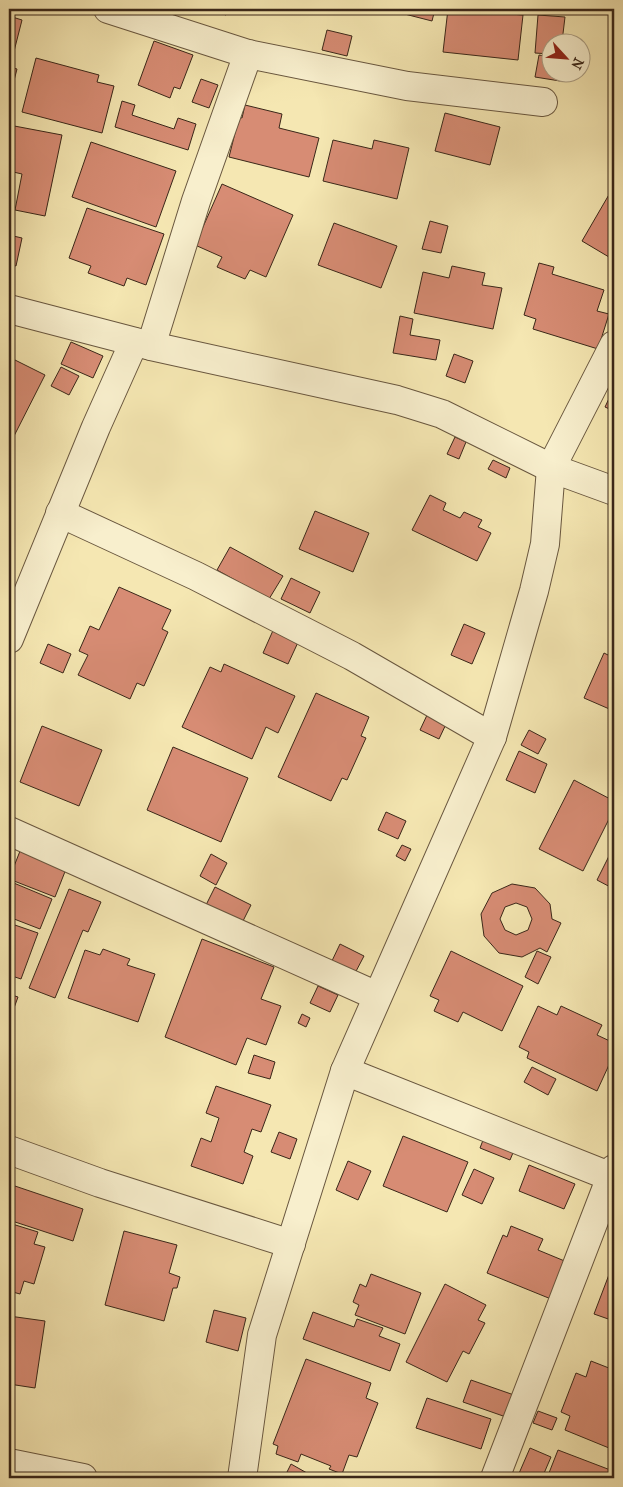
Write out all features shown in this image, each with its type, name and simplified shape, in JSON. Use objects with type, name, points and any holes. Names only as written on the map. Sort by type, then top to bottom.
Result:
[{"type":"street","points":[[108,9],[248,54],[407,86],[543,102]]},
{"type":"street","points":[[9,639],[60,513],[142,344],[248,54]]},
{"type":"street","points":[[9,309],[142,344],[397,400],[442,414],[551,468],[614,491]]},
{"type":"street","points":[[242,1478],[262,1336],[345,1070],[492,737],[534,591],[545,544],[551,468],[614,345]]},
{"type":"street","points":[[60,513],[196,576],[344,652],[492,737]]},
{"type":"street","points":[[9,831],[377,996]]},
{"type":"street","points":[[345,1070],[613,1174],[495,1478]]},
{"type":"street","points":[[9,1150],[100,1184],[291,1244]]},
{"type":"street","points":[[9,1463],[83,1478]]},
{"type":"building","points":[[207,9],[228,9],[226,15]]},
{"type":"building","points":[[385,9],[435,9],[432,21]]},
{"type":"building","points":[[448,9],[523,15],[518,60],[443,52]]},
{"type":"building","points":[[538,15],[565,17],[563,32],[540,32],[540,53],[535,53]]},
{"type":"building","points":[[9,16],[22,20],[10,67],[17,69],[9,100]]},
{"type":"building","points":[[327,30],[352,36],[347,56],[322,50]]},
{"type":"building","points":[[154,41],[193,55],[180,89],[174,87],[170,98],[138,85]]},
{"type":"building","points":[[539,55],[540,55],[540,78],[535,77]]},
{"type":"building","points":[[36,58],[99,75],[97,82],[114,86],[102,133],[22,112]]},
{"type":"building","points":[[201,79],[218,85],[209,108],[192,102]]},
{"type":"building","points":[[122,101],[135,105],[132,115],[174,129],[178,118],[196,124],[188,150],[115,127]]},
{"type":"building","points":[[245,105],[282,114],[279,128],[319,138],[309,177],[229,157],[239,117],[242,118]]},
{"type":"building","points":[[445,113],[500,127],[490,165],[435,151]]},
{"type":"building","points":[[9,125],[62,135],[45,216],[15,210],[22,174],[9,171]]},
{"type":"building","points":[[333,140],[372,149],[374,140],[409,148],[397,199],[323,181]]},
{"type":"building","points":[[91,142],[176,171],[156,227],[72,197]]},
{"type":"building","points":[[222,184],[293,215],[266,277],[250,270],[245,279],[217,267],[222,257],[195,245]]},
{"type":"building","points":[[614,186],[614,260],[582,241]]},
{"type":"building","points":[[87,208],[164,234],[146,285],[127,278],[124,286],[88,273],[91,266],[69,258]]},
{"type":"building","points":[[430,221],[448,226],[441,253],[422,249]]},
{"type":"building","points":[[334,223],[397,246],[381,288],[318,265]]},
{"type":"building","points":[[9,235],[22,238],[16,266],[9,264]]},
{"type":"building","points":[[539,263],[554,267],[552,274],[604,290],[597,311],[609,314],[598,349],[533,329],[536,319],[524,315]]},
{"type":"building","points":[[452,266],[485,273],[482,285],[502,288],[493,329],[414,313],[423,272],[449,278]]},
{"type":"building","points":[[400,316],[413,319],[410,335],[440,340],[436,360],[393,353]]},
{"type":"building","points":[[71,342],[103,356],[93,378],[61,364]]},
{"type":"building","points":[[454,354],[473,361],[465,383],[446,376]]},
{"type":"building","points":[[9,357],[45,375],[13,438],[9,436]]},
{"type":"building","points":[[61,367],[79,376],[69,395],[51,386]]},
{"type":"building","points":[[614,388],[614,411],[605,407]]},
{"type":"building","points":[[455,437],[466,442],[459,459],[447,454]]},
{"type":"building","points":[[493,460],[510,468],[506,478],[488,469]]},
{"type":"building","points":[[430,495],[446,503],[443,510],[460,518],[464,512],[482,520],[478,527],[491,533],[477,561],[412,530]]},
{"type":"building","points":[[315,511],[369,533],[353,572],[299,549]]},
{"type":"building","points":[[230,547],[283,576],[269,599],[217,570]]},
{"type":"building","points":[[291,578],[320,592],[310,613],[281,599]]},
{"type":"building","points":[[119,587],[171,610],[162,629],[168,632],[144,686],[137,683],[130,699],[78,675],[88,655],[79,651],[90,626],[99,630]]},
{"type":"building","points":[[464,624],[485,633],[472,664],[451,655]]},
{"type":"building","points":[[275,626],[300,638],[288,664],[263,653]]},
{"type":"building","points":[[48,644],[71,654],[63,673],[40,663]]},
{"type":"building","points":[[604,653],[614,658],[614,711],[584,698]]},
{"type":"building","points":[[224,664],[295,696],[278,733],[266,727],[252,759],[182,727],[210,667],[221,672]]},
{"type":"building","points":[[316,693],[369,717],[361,736],[366,738],[347,780],[342,778],[331,801],[278,777]]},
{"type":"building","points":[[428,713],[447,722],[439,739],[420,730]]},
{"type":"building","points":[[42,726],[102,750],[79,806],[20,782]]},
{"type":"building","points":[[529,730],[546,739],[538,754],[521,745]]},
{"type":"building","points":[[173,747],[248,778],[221,842],[147,810]]},
{"type":"building","points":[[519,751],[547,764],[535,793],[506,780]]},
{"type":"building","points":[[574,780],[614,801],[614,809],[583,871],[539,849]]},
{"type":"building","points":[[386,812],[406,821],[398,839],[378,830]]},
{"type":"building","points":[[402,845],[411,849],[405,861],[396,856]]},
{"type":"building","points":[[22,846],[68,864],[55,897],[9,879]]},
{"type":"building","points":[[614,846],[614,889],[597,880]]},
{"type":"building","points":[[211,854],[227,863],[216,885],[200,876]]},
{"type":"building","points":[[9,881],[52,899],[40,929],[9,917]]},
{"type":"building","points":[[512,884],[535,888],[550,904],[552,919],[561,923],[547,952],[540,948],[522,957],[499,953],[484,936],[481,914],[492,893]],"holes":[[[516,903],[527,907],[532,919],[528,930],[516,935],[505,930],[500,919],[505,907]]]},
{"type":"building","points":[[215,887],[251,905],[241,925],[205,907]]},
{"type":"building","points":[[69,889],[101,902],[88,932],[83,930],[55,998],[29,988]]},
{"type":"building","points":[[9,923],[38,933],[21,979],[9,975]]},
{"type":"building","points":[[202,939],[274,967],[261,999],[281,1006],[266,1045],[247,1038],[236,1065],[165,1037]]},
{"type":"building","points":[[340,944],[364,956],[353,977],[330,965]]},
{"type":"building","points":[[103,949],[130,959],[127,965],[155,974],[138,1022],[68,998],[85,950],[100,955]]},
{"type":"building","points":[[451,951],[523,986],[502,1031],[463,1012],[458,1022],[434,1011],[439,1000],[430,996]]},
{"type":"building","points":[[537,951],[551,957],[538,984],[525,977]]},
{"type":"building","points":[[318,986],[338,995],[330,1012],[310,1003]]},
{"type":"building","points":[[9,994],[18,997],[10,1019],[9,1018]]},
{"type":"building","points":[[538,1006],[557,1015],[561,1006],[602,1025],[597,1035],[614,1043],[614,1054],[597,1091],[527,1058],[529,1052],[519,1047]]},
{"type":"building","points":[[302,1014],[310,1018],[306,1027],[298,1023]]},
{"type":"building","points":[[254,1055],[275,1062],[270,1079],[248,1073]]},
{"type":"building","points":[[532,1067],[556,1079],[548,1095],[524,1082]]},
{"type":"building","points":[[216,1086],[271,1105],[261,1132],[252,1129],[244,1152],[253,1156],[243,1184],[191,1166],[201,1138],[211,1142],[219,1118],[206,1113]]},
{"type":"building","points":[[279,1132],[297,1139],[290,1159],[271,1152]]},
{"type":"building","points":[[485,1135],[515,1148],[510,1160],[480,1148]]},
{"type":"building","points":[[403,1136],[468,1162],[447,1212],[383,1186]]},
{"type":"building","points":[[348,1161],[371,1171],[358,1200],[336,1190]]},
{"type":"building","points":[[529,1165],[575,1184],[564,1209],[519,1191]]},
{"type":"building","points":[[474,1169],[494,1178],[482,1204],[462,1195]]},
{"type":"building","points":[[9,1184],[83,1209],[73,1241],[9,1220]]},
{"type":"building","points":[[9,1223],[38,1232],[34,1244],[45,1247],[34,1284],[24,1281],[20,1294],[9,1291]]},
{"type":"building","points":[[511,1226],[543,1239],[538,1250],[567,1262],[551,1299],[487,1273],[503,1235],[507,1237]]},
{"type":"building","points":[[124,1231],[177,1245],[169,1273],[180,1277],[177,1288],[173,1288],[164,1321],[105,1305]]},
{"type":"building","points":[[610,1272],[614,1274],[614,1321],[594,1314]]},
{"type":"building","points":[[371,1274],[421,1293],[405,1334],[355,1315],[359,1305],[353,1302],[360,1284],[366,1287]]},
{"type":"building","points":[[445,1284],[486,1305],[478,1320],[485,1323],[469,1354],[463,1351],[447,1382],[406,1362]]},
{"type":"building","points":[[214,1310],[246,1318],[238,1351],[206,1342]]},
{"type":"building","points":[[313,1312],[354,1327],[357,1319],[383,1328],[379,1336],[400,1344],[390,1371],[303,1339]]},
{"type":"building","points":[[9,1316],[45,1321],[35,1388],[9,1384]]},
{"type":"building","points":[[306,1359],[371,1383],[366,1398],[378,1403],[357,1457],[349,1455],[342,1474],[329,1469],[331,1466],[301,1454],[298,1462],[276,1454],[278,1446],[273,1444]]},
{"type":"building","points":[[591,1361],[614,1370],[614,1433],[609,1448],[565,1430],[570,1416],[561,1412],[576,1373],[586,1377]]},
{"type":"building","points":[[471,1380],[514,1395],[506,1417],[463,1402]]},
{"type":"building","points":[[427,1398],[491,1419],[481,1449],[416,1428]]},
{"type":"building","points":[[538,1411],[557,1418],[552,1430],[533,1423]]},
{"type":"building","points":[[530,1448],[551,1457],[542,1478],[517,1478]]},
{"type":"building","points":[[558,1450],[613,1471],[610,1478],[547,1478]]},
{"type":"building","points":[[291,1464],[314,1477],[314,1478],[284,1478]]}]
